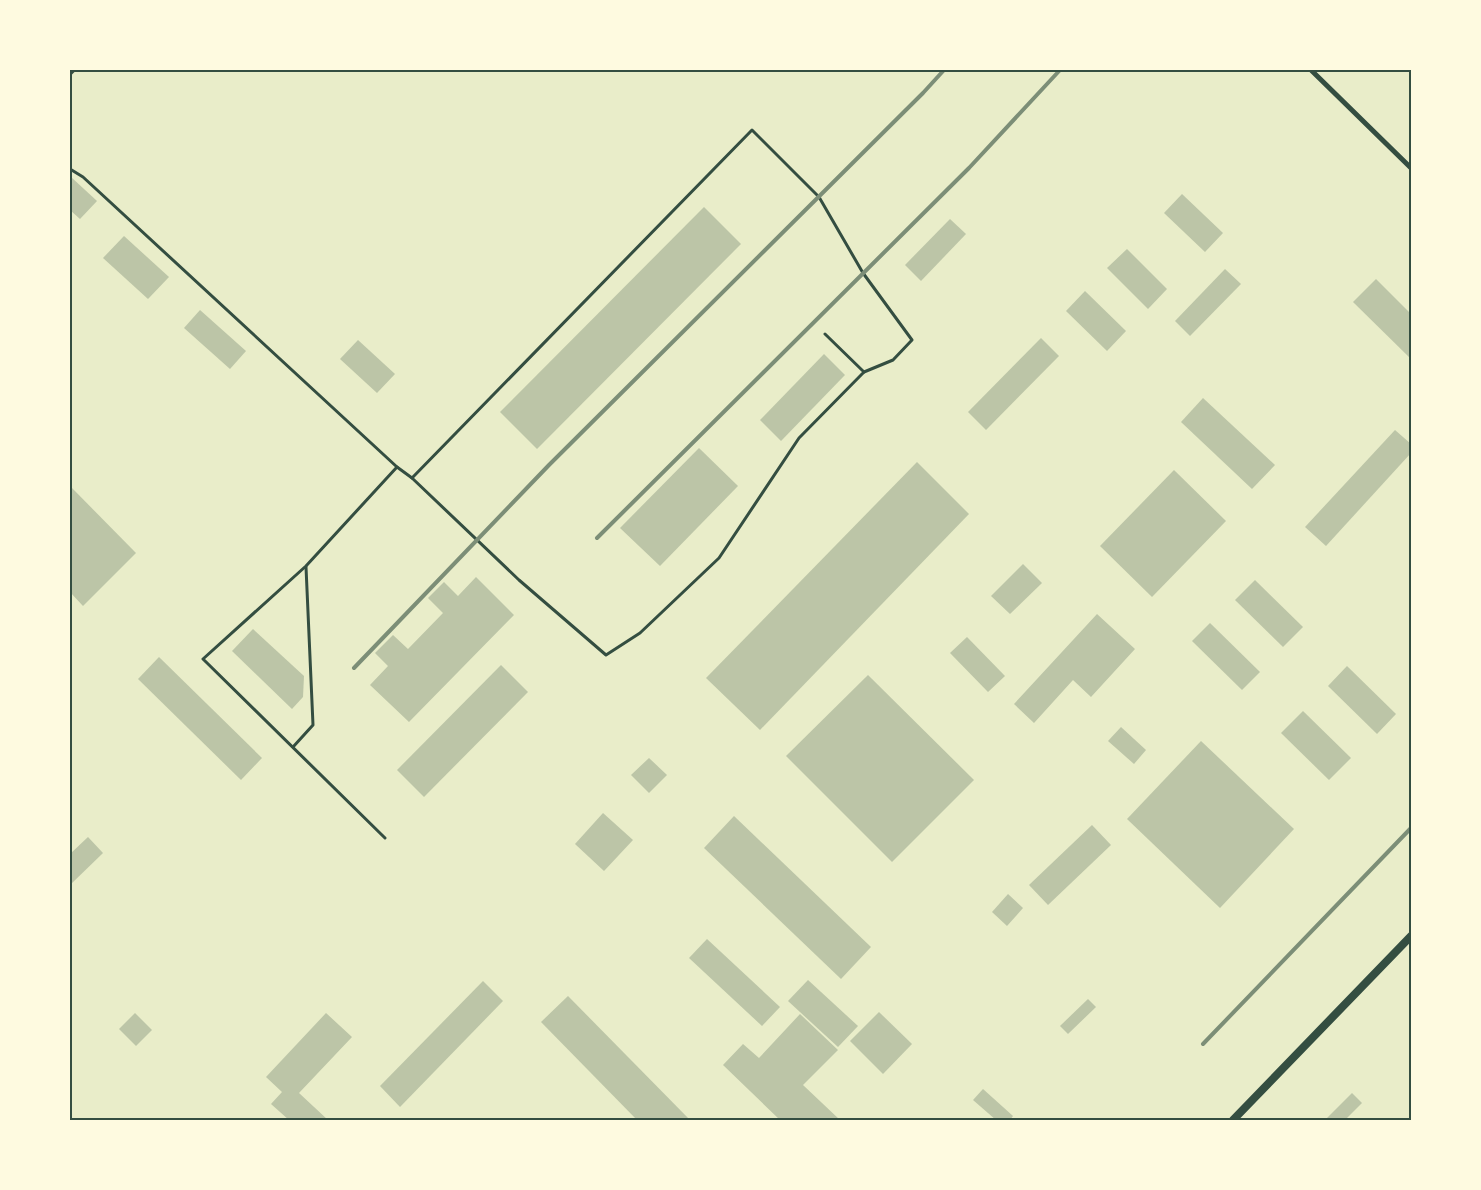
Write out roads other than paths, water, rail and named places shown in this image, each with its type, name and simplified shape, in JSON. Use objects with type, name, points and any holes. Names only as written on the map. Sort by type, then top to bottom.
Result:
[{"type":"street","points":[[70,73],[73,70]]},
{"type":"street","points":[[1311,70],[1411,168]]},
{"type":"street","points":[[1233,1120],[1411,936]]},
{"type":"lane","points":[[70,169],[83,177],[397,467],[412,478],[519,580],[606,655],[640,632],[719,558],[799,438],[864,372],[893,360],[912,340],[863,273],[819,197],[752,130],[412,478]]},
{"type":"lane","points":[[825,334],[864,372]]},
{"type":"lane","points":[[385,838],[203,659],[306,566],[397,467]]},
{"type":"lane","points":[[293,747],[313,725],[306,566]]},
{"type":"railway","points":[[354,668],[549,465],[944,70]]},
{"type":"railway","points":[[597,538],[969,168],[1060,70]]},
{"type":"railway","points":[[1203,1044],[1411,828]]}]
